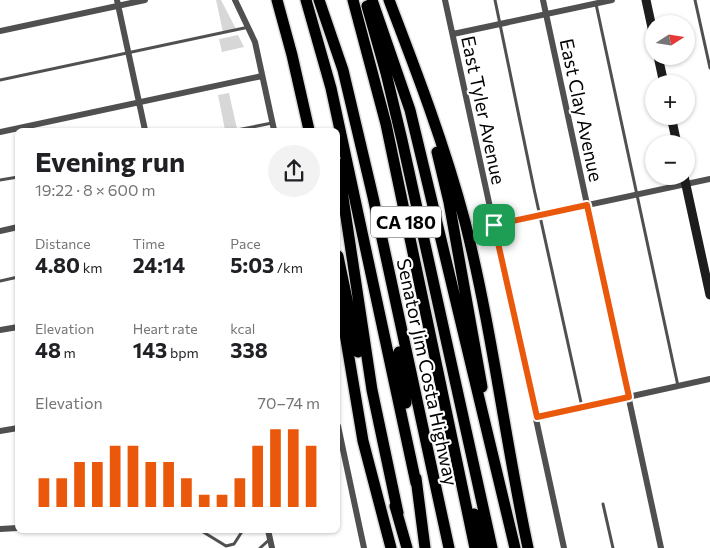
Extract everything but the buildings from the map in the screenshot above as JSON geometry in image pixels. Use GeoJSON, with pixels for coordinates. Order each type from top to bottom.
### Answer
{"type":"FeatureCollection","features":[{"type":"Feature","properties":{"kind":"highway"},"geometry":{"type":"LineString","coordinates":[[277,0],[309,128]]}},
{"type":"Feature","properties":{"kind":"highway"},"geometry":{"type":"LineString","coordinates":[[300,0],[322,74],[332,128]]}},
{"type":"Feature","properties":{"kind":"highway"},"geometry":{"type":"LineString","coordinates":[[306,0],[340,128]]}},
{"type":"Feature","properties":{"kind":"highway","name":"Senator Jim Costa Highway"},"geometry":{"type":"LineString","coordinates":[[319,0],[343,70],[373,197],[448,548]]}},
{"type":"Feature","properties":{"kind":"highway","name":"Senator Jim Costa Highway"},"geometry":{"type":"LineString","coordinates":[[353,0],[386,124],[475,548]]}},
{"type":"Feature","properties":{"kind":"highway"},"geometry":{"type":"LineString","coordinates":[[365,0],[386,73],[402,140],[492,548]]}},
{"type":"Feature","properties":{"kind":"highway"},"geometry":{"type":"LineString","coordinates":[[372,0],[400,76],[410,110],[515,548]]}},
{"type":"Feature","properties":{"kind":"highway"},"geometry":{"type":"LineString","coordinates":[[388,0],[434,142],[448,195],[493,455]]}},
{"type":"Feature","properties":{"kind":"highway"},"geometry":{"type":"LineString","coordinates":[[388,0],[438,134],[465,224],[480,290],[528,548]]}},
{"type":"Feature","properties":{"kind":"highway"},"geometry":{"type":"LineString","coordinates":[[340,130],[416,483]]}},
{"type":"Feature","properties":{"kind":"highway"},"geometry":{"type":"LineString","coordinates":[[340,177],[372,390],[398,513]]}},
{"type":"Feature","properties":{"kind":"highway"},"geometry":{"type":"LineString","coordinates":[[340,265],[382,460],[407,548]]}},
{"type":"Feature","properties":{"kind":"highway"},"geometry":{"type":"LineString","coordinates":[[388,266],[425,548]]}},
{"type":"Feature","properties":{"kind":"highway"},"geometry":{"type":"LineString","coordinates":[[340,304],[363,441],[391,548]]}},
{"type":"Feature","properties":{"kind":"highway"},"geometry":{"type":"LineString","coordinates":[[454,445],[484,548]]}},
{"type":"Feature","properties":{"kind":"main road"},"geometry":{"type":"LineString","coordinates":[[646,0],[649,15]]}},
{"type":"Feature","properties":{"kind":"main road"},"geometry":{"type":"LineString","coordinates":[[686,185],[710,295]]}},
{"type":"Feature","properties":{"kind":"street"},"geometry":{"type":"LineString","coordinates":[[0,31],[118,3],[145,0]]}},
{"type":"Feature","properties":{"kind":"street"},"geometry":{"type":"LineString","coordinates":[[236,0],[255,42],[274,128]]}},
{"type":"Feature","properties":{"kind":"street","name":"East Tyler Avenue"},"geometry":{"type":"LineString","coordinates":[[445,0],[564,548]]}},
{"type":"Feature","properties":{"kind":"street","name":"East Clay Avenue"},"geometry":{"type":"LineString","coordinates":[[544,0],[661,548]]}},
{"type":"Feature","properties":{"kind":"street"},"geometry":{"type":"LineString","coordinates":[[453,34],[595,2],[612,0]]}},
{"type":"Feature","properties":{"kind":"street"},"geometry":{"type":"LineString","coordinates":[[118,3],[145,128]]}},
{"type":"Feature","properties":{"kind":"street"},"geometry":{"type":"LineString","coordinates":[[19,128],[262,76]]}},
{"type":"Feature","properties":{"kind":"street"},"geometry":{"type":"LineString","coordinates":[[0,132],[15,129]]}},
{"type":"Feature","properties":{"kind":"street"},"geometry":{"type":"LineString","coordinates":[[695,180],[710,179]]}},
{"type":"Feature","properties":{"kind":"street"},"geometry":{"type":"LineString","coordinates":[[494,225],[636,194],[668,185]]}},
{"type":"Feature","properties":{"kind":"street"},"geometry":{"type":"LineString","coordinates":[[0,231],[15,228]]}},
{"type":"Feature","properties":{"kind":"street"},"geometry":{"type":"LineString","coordinates":[[0,330],[15,328]]}},
{"type":"Feature","properties":{"kind":"street"},"geometry":{"type":"LineString","coordinates":[[537,417],[710,380]]}},
{"type":"Feature","properties":{"kind":"street"},"geometry":{"type":"LineString","coordinates":[[0,431],[15,428]]}},
{"type":"Feature","properties":{"kind":"street"},"geometry":{"type":"LineString","coordinates":[[341,458],[364,548]]}},
{"type":"Feature","properties":{"kind":"street"},"geometry":{"type":"LineString","coordinates":[[0,529],[15,528]]}},
{"type":"Feature","properties":{"kind":"street"},"geometry":{"type":"LineString","coordinates":[[269,533],[272,548]]}},
{"type":"Feature","properties":{"kind":"lane"},"geometry":{"type":"LineString","coordinates":[[495,0],[582,407]]}},
{"type":"Feature","properties":{"kind":"lane"},"geometry":{"type":"LineString","coordinates":[[696,0],[710,68]]}},
{"type":"Feature","properties":{"kind":"lane"},"geometry":{"type":"LineString","coordinates":[[595,2],[678,386]]}},
{"type":"Feature","properties":{"kind":"lane"},"geometry":{"type":"LineString","coordinates":[[0,80],[249,27]]}},
{"type":"Feature","properties":{"kind":"lane"},"geometry":{"type":"LineString","coordinates":[[246,128],[272,122]]}},
{"type":"Feature","properties":{"kind":"lane"},"geometry":{"type":"LineString","coordinates":[[0,180],[15,177]]}},
{"type":"Feature","properties":{"kind":"lane"},"geometry":{"type":"LineString","coordinates":[[0,281],[15,278]]}},
{"type":"Feature","properties":{"kind":"lane"},"geometry":{"type":"LineString","coordinates":[[603,504],[613,548]]}},
{"type":"Feature","properties":{"kind":"lane"},"geometry":{"type":"LineString","coordinates":[[205,533],[226,546],[234,544],[241,533]]}},
{"type":"Feature","properties":{"kind":"lane"},"geometry":{"type":"LineString","coordinates":[[260,548],[270,539]]}},
{"type":"Feature","properties":{"kind":"shaded area"},"geometry":{"type":"Polygon","coordinates":[[[216,0],[221,0],[236,29],[223,32],[216,0]]]}},
{"type":"Feature","properties":{"kind":"shaded area"},"geometry":{"type":"Polygon","coordinates":[[[238,35],[244,47],[222,52],[219,39],[238,35]]]}},
{"type":"Feature","properties":{"kind":"shaded area"},"geometry":{"type":"Polygon","coordinates":[[[229,93],[237,128],[225,128],[218,95],[229,93]]]}},
{"type":"Feature","properties":{"kind":"route"},"geometry":{"type":"LineString","coordinates":[[587,205],[629,397],[537,417],[494,225],[587,205]]}}]}
